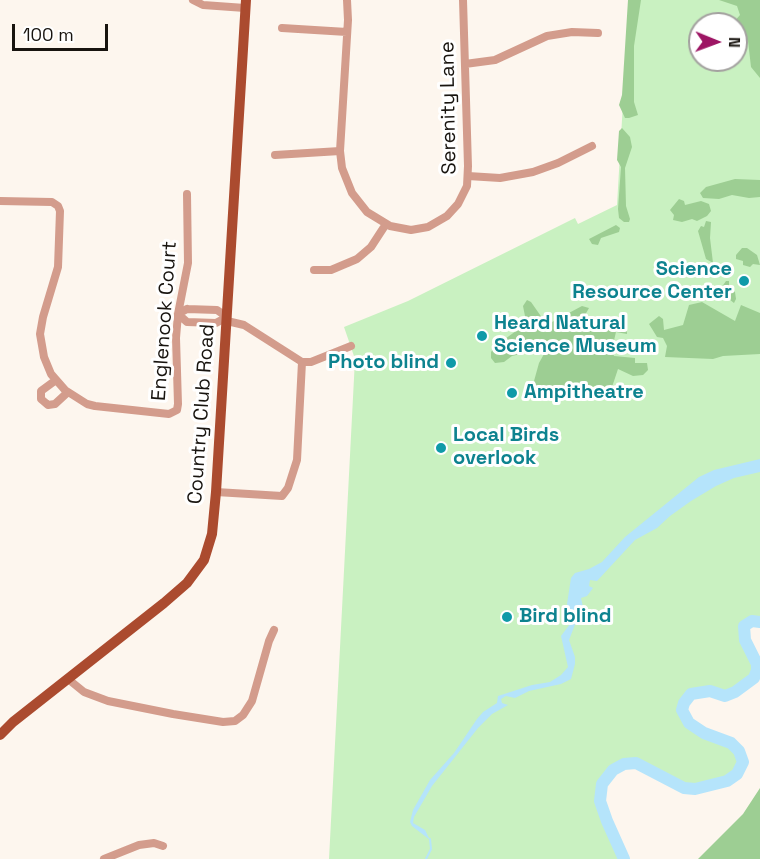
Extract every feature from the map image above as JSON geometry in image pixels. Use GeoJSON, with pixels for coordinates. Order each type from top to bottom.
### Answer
{"type":"FeatureCollection","features":[{"type":"Feature","properties":{"kind":"main road","name":"Country Club Road"},"geometry":{"type":"LineString","coordinates":[[0,735],[13,722],[164,603],[188,582],[204,560],[212,534],[216,492],[246,4]]}},
{"type":"Feature","properties":{"kind":"street"},"geometry":{"type":"LineString","coordinates":[[193,0],[203,5],[246,4]]}},
{"type":"Feature","properties":{"kind":"street"},"geometry":{"type":"LineString","coordinates":[[314,270],[331,270],[357,259],[371,247],[386,224],[367,212],[352,193],[344,174],[339,151],[347,0]]}},
{"type":"Feature","properties":{"kind":"street","name":"Serenity Lane"},"geometry":{"type":"LineString","coordinates":[[386,224],[400,229],[428,227],[442,220],[461,200],[468,176],[463,0]]}},
{"type":"Feature","properties":{"kind":"street"},"geometry":{"type":"LineString","coordinates":[[282,28],[347,32]]}},
{"type":"Feature","properties":{"kind":"street"},"geometry":{"type":"LineString","coordinates":[[465,64],[482,63],[501,58],[548,36],[572,32],[598,33]]}},
{"type":"Feature","properties":{"kind":"street"},"geometry":{"type":"LineString","coordinates":[[468,176],[507,177],[533,172],[558,163],[592,146]]}},
{"type":"Feature","properties":{"kind":"street"},"geometry":{"type":"LineString","coordinates":[[276,155],[339,151]]}},
{"type":"Feature","properties":{"kind":"street","name":"Englenook Court"},"geometry":{"type":"LineString","coordinates":[[68,392],[87,404],[95,406],[174,414],[177,410],[176,338],[178,314],[188,263],[187,194]]}},
{"type":"Feature","properties":{"kind":"street"},"geometry":{"type":"LineString","coordinates":[[0,201],[52,202],[58,206],[60,211],[58,267],[40,334],[44,357],[56,380],[68,392],[55,404],[48,405],[41,399],[41,391],[56,380]]}},
{"type":"Feature","properties":{"kind":"street"},"geometry":{"type":"LineString","coordinates":[[227,319],[216,323],[187,322],[178,314],[187,309],[217,310],[227,319],[244,325],[302,362],[310,362],[351,346]]}},
{"type":"Feature","properties":{"kind":"street"},"geometry":{"type":"LineString","coordinates":[[216,492],[282,496],[291,483],[297,460],[302,362]]}},
{"type":"Feature","properties":{"kind":"street"},"geometry":{"type":"LineString","coordinates":[[68,679],[84,692],[108,701],[224,722],[234,721],[250,706],[274,630]]}},
{"type":"Feature","properties":{"kind":"street"},"geometry":{"type":"LineString","coordinates":[[104,859],[139,845],[153,843],[163,846]]}},
{"type":"Feature","properties":{"kind":"green space"},"geometry":{"type":"Polygon","coordinates":[[[628,0],[641,0],[634,46],[634,102],[638,115],[625,118],[619,105],[622,95],[628,0]]]}},
{"type":"Feature","properties":{"kind":"green space"},"geometry":{"type":"Polygon","coordinates":[[[629,0],[760,0],[760,621],[752,621],[744,626],[745,640],[757,670],[754,677],[734,692],[726,695],[710,690],[690,694],[683,703],[682,710],[688,723],[704,734],[730,744],[739,752],[742,762],[736,774],[727,780],[695,788],[684,787],[636,763],[624,763],[612,769],[602,783],[600,801],[606,821],[624,859],[329,859],[355,359],[344,327],[408,301],[575,218],[578,224],[617,205],[629,0]]]}},
{"type":"Feature","properties":{"kind":"green space"},"geometry":{"type":"Polygon","coordinates":[[[719,0],[760,0],[760,78],[751,67],[748,12],[739,12],[737,6],[719,0]]]}},
{"type":"Feature","properties":{"kind":"green space"},"geometry":{"type":"Polygon","coordinates":[[[622,128],[630,137],[632,147],[625,168],[626,206],[629,222],[624,222],[619,218],[618,209],[621,167],[617,160],[619,131],[622,128]]]}},
{"type":"Feature","properties":{"kind":"green space"},"geometry":{"type":"Polygon","coordinates":[[[735,179],[760,180],[760,197],[732,195],[719,199],[703,198],[700,193],[706,187],[735,179]]]}},
{"type":"Feature","properties":{"kind":"green space"},"geometry":{"type":"Polygon","coordinates":[[[679,199],[684,201],[685,205],[701,201],[709,204],[711,211],[697,221],[673,220],[674,215],[670,210],[679,199]]]}},
{"type":"Feature","properties":{"kind":"green space"},"geometry":{"type":"Polygon","coordinates":[[[706,221],[711,222],[713,263],[706,259],[698,231],[701,226],[704,227],[706,221]]]}},
{"type":"Feature","properties":{"kind":"green space"},"geometry":{"type":"Polygon","coordinates":[[[616,225],[620,228],[619,232],[601,238],[598,245],[592,244],[589,239],[616,225]]]}},
{"type":"Feature","properties":{"kind":"green space"},"geometry":{"type":"Polygon","coordinates":[[[742,248],[747,248],[757,255],[760,265],[753,264],[750,267],[736,259],[736,255],[742,248]]]}},
{"type":"Feature","properties":{"kind":"green space"},"geometry":{"type":"Polygon","coordinates":[[[726,281],[729,281],[729,287],[735,292],[734,303],[719,291],[726,281]]]}},
{"type":"Feature","properties":{"kind":"green space"},"geometry":{"type":"Polygon","coordinates":[[[527,300],[531,302],[545,322],[552,322],[582,306],[589,308],[585,315],[587,321],[615,318],[624,321],[627,324],[627,334],[616,332],[612,349],[614,356],[635,358],[635,363],[647,363],[648,370],[643,375],[633,376],[618,369],[612,387],[605,389],[599,385],[586,389],[579,395],[570,394],[550,401],[535,396],[534,381],[544,354],[537,350],[495,363],[491,358],[491,352],[498,344],[516,331],[517,321],[525,316],[523,306],[527,300]]]}},
{"type":"Feature","properties":{"kind":"green space"},"geometry":{"type":"Polygon","coordinates":[[[702,302],[735,321],[741,305],[760,313],[760,354],[723,356],[713,359],[665,357],[667,346],[663,338],[657,337],[649,324],[659,316],[663,319],[664,330],[683,325],[689,305],[702,302]]]}},
{"type":"Feature","properties":{"kind":"green space"},"geometry":{"type":"Polygon","coordinates":[[[760,788],[760,859],[698,859],[743,814],[760,788]]]}},
{"type":"Feature","properties":{"kind":"water"},"geometry":{"type":"Polygon","coordinates":[[[760,459],[760,472],[734,478],[691,501],[657,528],[635,540],[597,581],[590,580],[589,586],[593,588],[587,596],[581,598],[583,607],[581,617],[576,622],[569,640],[575,657],[571,679],[561,684],[529,691],[515,698],[506,696],[501,699],[502,703],[508,705],[492,714],[478,728],[432,786],[414,817],[413,823],[425,830],[430,840],[412,826],[410,822],[413,810],[430,780],[454,753],[483,712],[497,703],[498,696],[550,682],[568,667],[561,636],[576,616],[567,604],[571,578],[575,573],[602,562],[625,537],[699,477],[714,470],[760,459]]]}},
{"type":"Feature","properties":{"kind":"waterway"},"geometry":{"type":"LineString","coordinates":[[624,859],[600,801],[602,784],[613,770],[624,764],[636,763],[684,788],[695,789],[727,781],[737,774],[743,762],[739,751],[731,743],[704,733],[689,723],[682,710],[691,694],[710,691],[725,696],[735,692],[754,678],[757,664],[745,640],[744,626],[752,621],[760,622]]}},
{"type":"Feature","properties":{"kind":"waterway"},"geometry":{"type":"LineString","coordinates":[[426,859],[431,849],[430,839]]}},
{"type":"Feature","properties":{"kind":"place","name":"Science Resource Center"},"geometry":{"type":"Point","coordinates":[744,281]}},
{"type":"Feature","properties":{"kind":"place","name":"Heard Natural Science Museum"},"geometry":{"type":"Point","coordinates":[482,336]}},
{"type":"Feature","properties":{"kind":"place","name":"Photo blind"},"geometry":{"type":"Point","coordinates":[451,363]}},
{"type":"Feature","properties":{"kind":"place","name":"Ampitheatre"},"geometry":{"type":"Point","coordinates":[512,393]}},
{"type":"Feature","properties":{"kind":"place","name":"Local Birds overlook"},"geometry":{"type":"Point","coordinates":[441,448]}},
{"type":"Feature","properties":{"kind":"place","name":"Bird blind"},"geometry":{"type":"Point","coordinates":[507,617]}}]}
